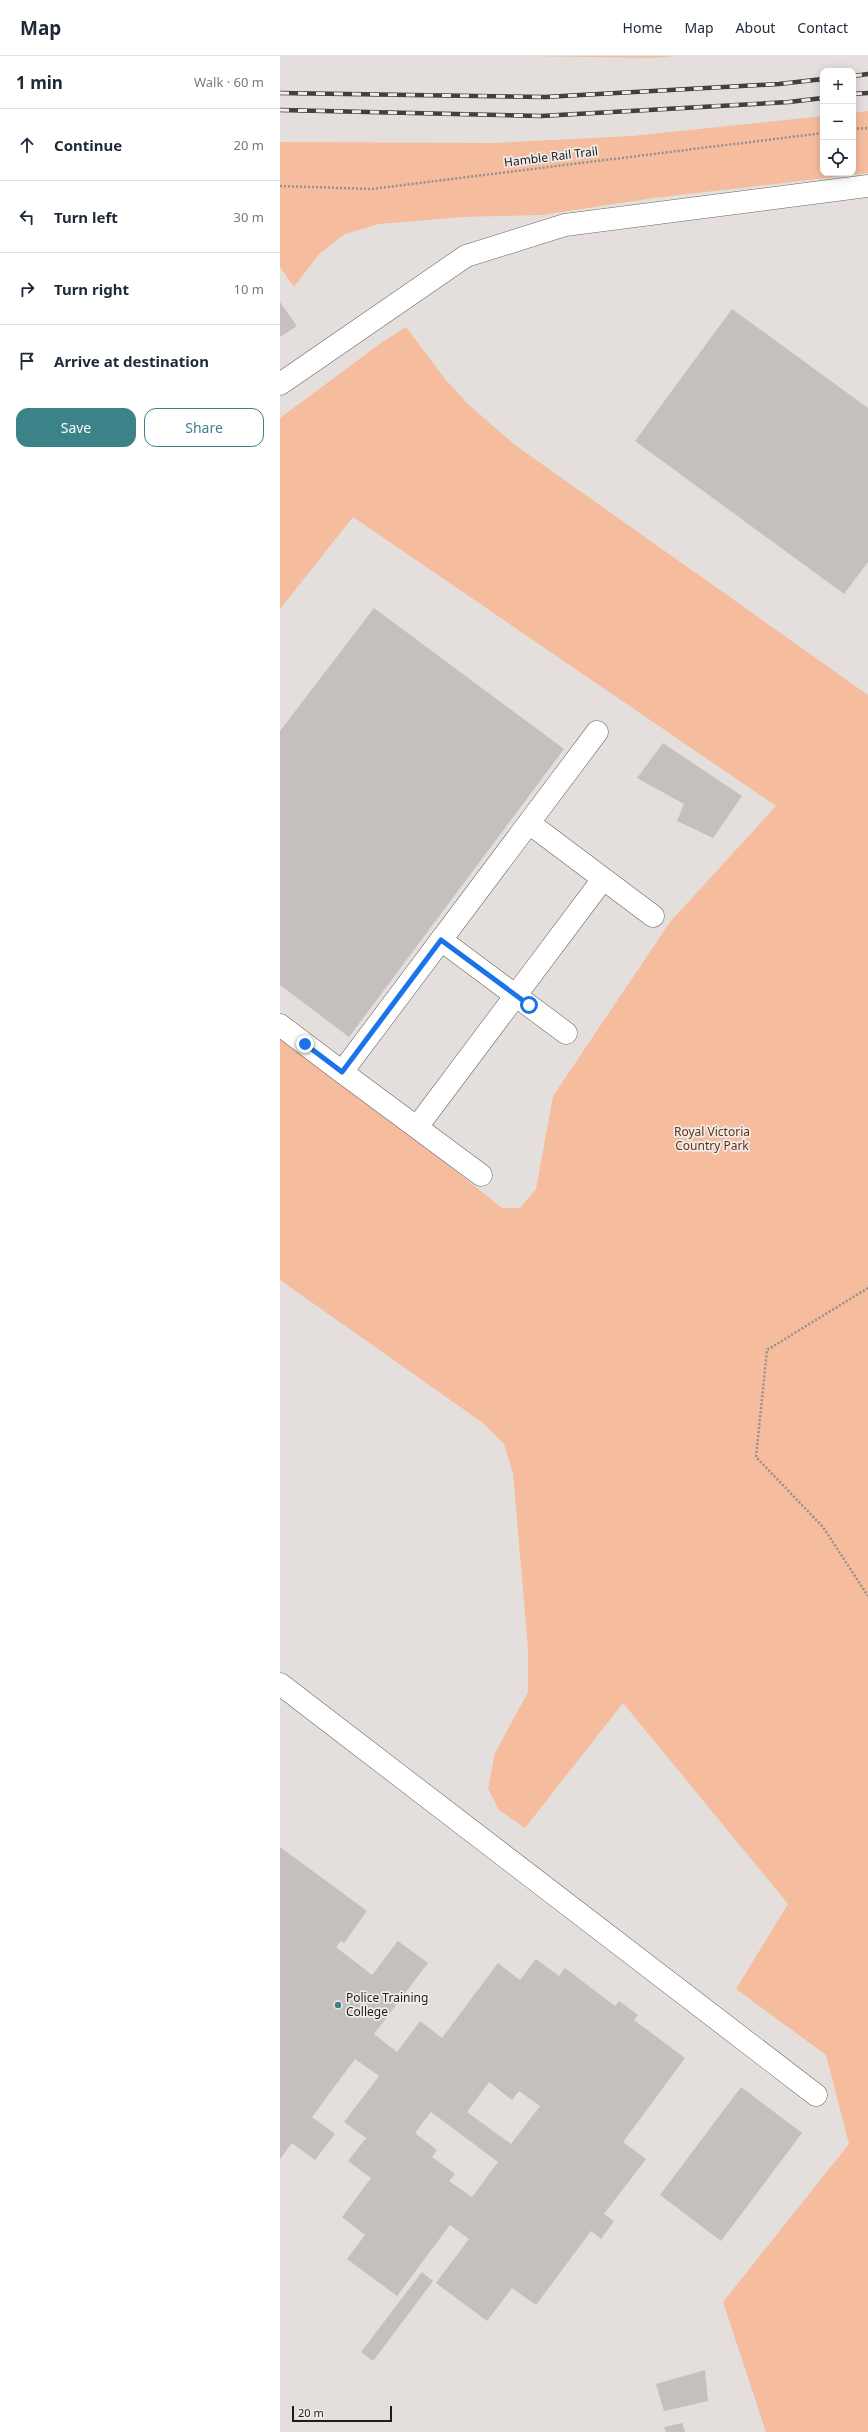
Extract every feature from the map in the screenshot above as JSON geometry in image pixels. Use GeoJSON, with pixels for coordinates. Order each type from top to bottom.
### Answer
{"type":"FeatureCollection","features":[{"type":"Feature","properties":{"kind":"lane"},"geometry":{"type":"LineString","coordinates":[[280,384],[466,256],[565,226],[868,186]]}},
{"type":"Feature","properties":{"kind":"lane"},"geometry":{"type":"LineString","coordinates":[[342,1072],[597,732]]}},
{"type":"Feature","properties":{"kind":"lane"},"geometry":{"type":"LineString","coordinates":[[529,823],[653,916]]}},
{"type":"Feature","properties":{"kind":"lane"},"geometry":{"type":"LineString","coordinates":[[416,1127],[603,879]]}},
{"type":"Feature","properties":{"kind":"lane"},"geometry":{"type":"LineString","coordinates":[[441,940],[566,1033]]}},
{"type":"Feature","properties":{"kind":"lane"},"geometry":{"type":"LineString","coordinates":[[280,1025],[481,1175]]}},
{"type":"Feature","properties":{"kind":"lane"},"geometry":{"type":"LineString","coordinates":[[280,1684],[816,2095]]}},
{"type":"Feature","properties":{"kind":"path"},"geometry":{"type":"LineString","coordinates":[[856,129],[868,128]]}},
{"type":"Feature","properties":{"kind":"path","name":"Hamble Rail Trail"},"geometry":{"type":"LineString","coordinates":[[280,186],[371,189],[820,133]]}},
{"type":"Feature","properties":{"kind":"path"},"geometry":{"type":"LineString","coordinates":[[868,1288],[767,1350],[756,1457],[823,1527],[868,1596]]}},
{"type":"Feature","properties":{"kind":"green space"},"geometry":{"type":"Polygon","coordinates":[[[528,56],[675,56],[654,58],[528,56]]]}},
{"type":"Feature","properties":{"kind":"green space"},"geometry":{"type":"Polygon","coordinates":[[[868,111],[868,173],[856,174],[856,140],[856,113],[868,111]]]}},
{"type":"Feature","properties":{"kind":"green space"},"geometry":{"type":"Polygon","coordinates":[[[820,116],[820,176],[842,176],[654,198],[542,215],[462,217],[379,224],[345,234],[319,254],[294,287],[280,267],[280,142],[495,143],[632,136],[820,116]]]}},
{"type":"Feature","properties":{"kind":"green space","name":"Royal Victoria Country Park"},"geometry":{"type":"Polygon","coordinates":[[[406,327],[445,379],[468,404],[515,445],[868,695],[868,2432],[766,2432],[723,2302],[849,2144],[826,2055],[736,1989],[788,1904],[623,1703],[525,1828],[499,1810],[488,1789],[495,1753],[528,1692],[528,1648],[513,1473],[504,1444],[483,1423],[280,1280],[280,1031],[502,1208],[520,1208],[536,1189],[553,1096],[670,922],[776,806],[353,517],[280,609],[280,418],[381,343],[406,327]]]}},
{"type":"Feature","properties":{"kind":"building"},"geometry":{"type":"Polygon","coordinates":[[[280,302],[297,326],[280,337],[280,302]]]}},
{"type":"Feature","properties":{"kind":"building"},"geometry":{"type":"Polygon","coordinates":[[[732,309],[868,408],[868,562],[844,594],[635,441],[732,309]]]}},
{"type":"Feature","properties":{"kind":"building"},"geometry":{"type":"Polygon","coordinates":[[[374,608],[564,749],[349,1037],[280,985],[280,731],[374,608]]]}},
{"type":"Feature","properties":{"kind":"building"},"geometry":{"type":"Polygon","coordinates":[[[663,743],[742,796],[713,838],[677,821],[684,804],[637,778],[663,743]]]}},
{"type":"Feature","properties":{"kind":"building"},"geometry":{"type":"Polygon","coordinates":[[[280,1847],[367,1911],[344,1943],[341,1941],[336,1947],[372,1975],[398,1941],[428,1963],[374,2034],[397,2052],[420,2021],[442,2038],[498,1963],[520,1980],[536,1959],[559,1976],[565,1968],[615,2006],[619,2001],[638,2015],[634,2020],[685,2058],[623,2142],[646,2159],[604,2214],[614,2221],[601,2239],[591,2231],[536,2305],[512,2288],[487,2321],[436,2283],[469,2239],[450,2225],[397,2296],[347,2259],[365,2235],[342,2217],[371,2178],[348,2161],[366,2138],[344,2122],[379,2076],[355,2059],[312,2117],[335,2134],[315,2160],[292,2143],[280,2159],[280,1847]],[[489,2082],[467,2112],[511,2144],[540,2106],[519,2091],[512,2100],[489,2082]],[[431,2112],[415,2133],[437,2150],[432,2157],[455,2174],[449,2181],[472,2197],[498,2162],[431,2112]]]}},
{"type":"Feature","properties":{"kind":"building"},"geometry":{"type":"Polygon","coordinates":[[[741,2087],[802,2133],[721,2241],[660,2195],[741,2087]]]}},
{"type":"Feature","properties":{"kind":"building"},"geometry":{"type":"Polygon","coordinates":[[[422,2272],[433,2281],[373,2361],[361,2352],[422,2272]]]}},
{"type":"Feature","properties":{"kind":"building"},"geometry":{"type":"Polygon","coordinates":[[[705,2370],[708,2401],[664,2411],[656,2384],[705,2370]]]}},
{"type":"Feature","properties":{"kind":"building"},"geometry":{"type":"Polygon","coordinates":[[[682,2423],[685,2432],[666,2432],[664,2427],[682,2423]]]}},
{"type":"Feature","properties":{"kind":"railway"},"geometry":{"type":"LineString","coordinates":[[856,76],[868,74]]}},
{"type":"Feature","properties":{"kind":"railway"},"geometry":{"type":"LineString","coordinates":[[280,93],[545,97],[779,84],[820,79]]}},
{"type":"Feature","properties":{"kind":"railway"},"geometry":{"type":"LineString","coordinates":[[856,94],[868,93]]}},
{"type":"Feature","properties":{"kind":"railway"},"geometry":{"type":"LineString","coordinates":[[280,110],[541,116],[789,102],[820,98]]}},
{"type":"Feature","properties":{"kind":"place","name":"Police Training College"},"geometry":{"type":"Point","coordinates":[338,2005]}},
{"type":"Feature","properties":{"kind":"route"},"geometry":{"type":"LineString","coordinates":[[305,1044],[342,1072],[441,940],[529,1005]]}}]}
